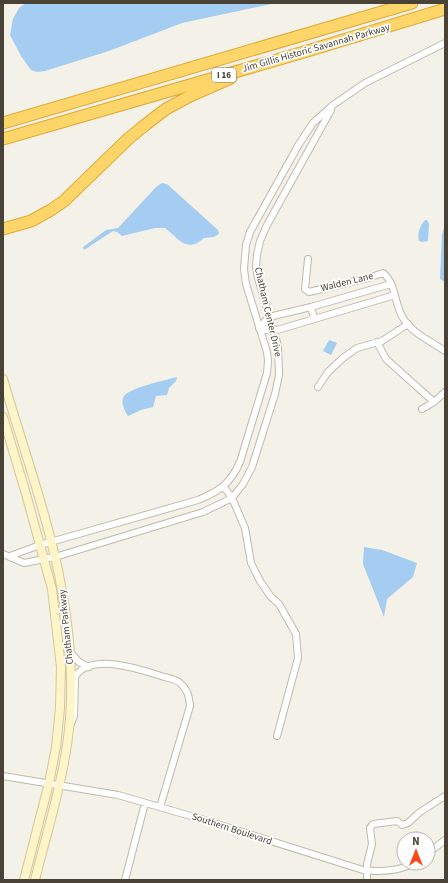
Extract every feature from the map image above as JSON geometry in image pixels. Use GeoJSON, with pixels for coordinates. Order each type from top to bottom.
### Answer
{"type":"FeatureCollection","features":[{"type":"Feature","properties":{"kind":"highway","name":"Jim Gillis Historic Savannah Parkway"},"geometry":{"type":"LineString","coordinates":[[3,123],[412,3]]}},
{"type":"Feature","properties":{"kind":"highway","name":"Jim Gillis Historic Savannah Parkway"},"geometry":{"type":"LineString","coordinates":[[3,139],[278,60],[445,9]]}},
{"type":"Feature","properties":{"kind":"highway"},"geometry":{"type":"LineString","coordinates":[[3,229],[31,221],[64,201],[128,139],[145,124],[166,109],[190,96],[233,77],[278,60]]}},
{"type":"Feature","properties":{"kind":"main road","name":"Chatham Parkway"},"geometry":{"type":"LineString","coordinates":[[3,380],[52,542],[67,614],[71,653],[69,727],[60,785],[34,880]]}},
{"type":"Feature","properties":{"kind":"main road","name":"Chatham Parkway"},"geometry":{"type":"LineString","coordinates":[[3,417],[52,589],[61,667],[59,726],[56,747],[49,783],[24,880]]}},
{"type":"Feature","properties":{"kind":"street","name":"Chatham Center Drive"},"geometry":{"type":"LineString","coordinates":[[10,556],[40,545],[198,500],[224,487],[235,473],[240,462],[267,374],[268,361],[266,352],[245,277],[244,256],[250,232],[299,144],[313,123],[333,105],[365,83],[445,43]]}},
{"type":"Feature","properties":{"kind":"street","name":"Chatham Center Drive"},"geometry":{"type":"LineString","coordinates":[[3,554],[24,563],[55,557],[203,512],[232,498],[243,484],[252,467],[280,375],[280,360],[274,331],[258,278],[256,266],[260,241],[267,225],[333,105]]}},
{"type":"Feature","properties":{"kind":"street","name":"Walden Lane"},"geometry":{"type":"LineString","coordinates":[[269,317],[391,284],[389,277],[383,273],[309,292],[304,289],[308,259]]}},
{"type":"Feature","properties":{"kind":"street"},"geometry":{"type":"LineString","coordinates":[[391,284],[400,312],[408,324],[414,330],[445,351]]}},
{"type":"Feature","properties":{"kind":"street"},"geometry":{"type":"LineString","coordinates":[[259,328],[274,331],[395,295]]}},
{"type":"Feature","properties":{"kind":"street"},"geometry":{"type":"LineString","coordinates":[[311,306],[314,318]]}},
{"type":"Feature","properties":{"kind":"street"},"geometry":{"type":"LineString","coordinates":[[259,328],[269,317]]}},
{"type":"Feature","properties":{"kind":"street"},"geometry":{"type":"LineString","coordinates":[[318,387],[328,372],[343,358],[357,348],[382,341],[408,324]]}},
{"type":"Feature","properties":{"kind":"street"},"geometry":{"type":"LineString","coordinates":[[377,342],[386,359],[434,402]]}},
{"type":"Feature","properties":{"kind":"street"},"geometry":{"type":"LineString","coordinates":[[422,409],[434,402],[445,392]]}},
{"type":"Feature","properties":{"kind":"street"},"geometry":{"type":"LineString","coordinates":[[224,487],[232,498],[245,528],[251,563],[254,570],[271,597],[280,604],[296,634],[298,658],[277,736]]}},
{"type":"Feature","properties":{"kind":"street"},"geometry":{"type":"LineString","coordinates":[[71,653],[79,662],[89,667]]}},
{"type":"Feature","properties":{"kind":"street"},"geometry":{"type":"LineString","coordinates":[[69,727],[74,716],[75,677],[82,670],[89,667],[96,665],[121,664],[180,682],[189,694],[190,706],[160,807]]}},
{"type":"Feature","properties":{"kind":"street","name":"Southern Boulevard"},"geometry":{"type":"LineString","coordinates":[[3,776],[118,795],[367,871],[383,872],[396,870]]}},
{"type":"Feature","properties":{"kind":"street"},"geometry":{"type":"LineString","coordinates":[[367,880],[367,864],[372,844],[370,828],[373,824],[397,821],[402,825],[408,823],[420,812],[445,796]]}},
{"type":"Feature","properties":{"kind":"street"},"geometry":{"type":"LineString","coordinates":[[125,880],[145,803]]}},
{"type":"Feature","properties":{"kind":"street"},"geometry":{"type":"LineString","coordinates":[[436,846],[445,840]]}},
{"type":"Feature","properties":{"kind":"water"},"geometry":{"type":"Polygon","coordinates":[[[26,3],[276,3],[182,23],[109,51],[45,71],[37,72],[31,70],[21,56],[10,35],[13,19],[19,8],[26,3]]]}},
{"type":"Feature","properties":{"kind":"water"},"geometry":{"type":"Polygon","coordinates":[[[162,183],[167,184],[218,230],[219,234],[214,237],[204,238],[193,245],[188,245],[183,243],[165,228],[155,228],[122,236],[113,231],[84,250],[83,247],[106,230],[118,228],[157,186],[162,183]]]}},
{"type":"Feature","properties":{"kind":"water"},"geometry":{"type":"Polygon","coordinates":[[[425,220],[427,220],[429,224],[428,241],[422,242],[419,241],[418,238],[420,227],[425,220]]]}},
{"type":"Feature","properties":{"kind":"water"},"geometry":{"type":"Polygon","coordinates":[[[445,225],[445,282],[440,279],[442,234],[445,225]]]}},
{"type":"Feature","properties":{"kind":"water"},"geometry":{"type":"Polygon","coordinates":[[[329,340],[337,343],[331,355],[323,351],[329,340]]]}},
{"type":"Feature","properties":{"kind":"water"},"geometry":{"type":"Polygon","coordinates":[[[177,377],[176,381],[169,388],[167,395],[156,396],[153,407],[141,410],[128,416],[123,403],[123,398],[126,394],[156,382],[177,377]]]}},
{"type":"Feature","properties":{"kind":"water"},"geometry":{"type":"Polygon","coordinates":[[[364,547],[382,550],[417,563],[413,577],[387,599],[384,617],[363,564],[364,547]]]}}]}
